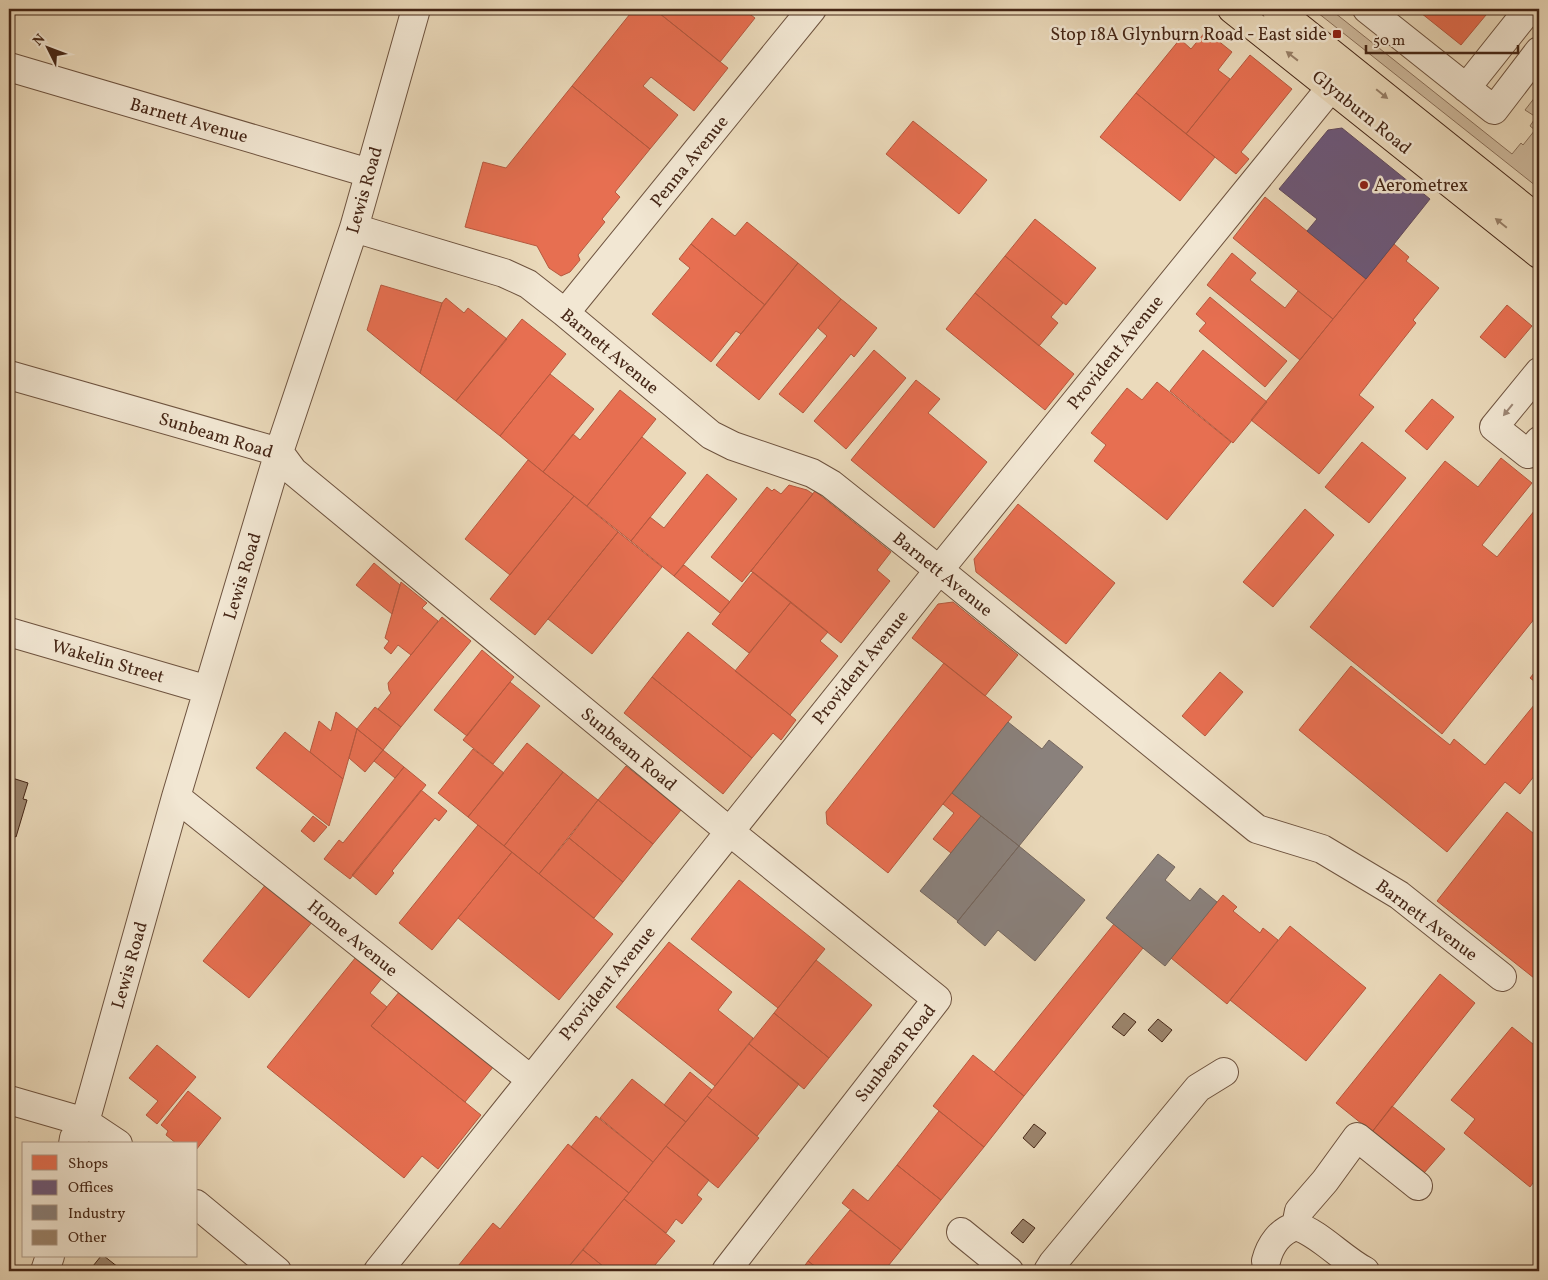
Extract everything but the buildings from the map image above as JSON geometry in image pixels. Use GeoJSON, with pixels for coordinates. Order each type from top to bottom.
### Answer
{"type":"FeatureCollection","features":[{"type":"Feature","properties":{"kind":"main road","name":"Glynburn Road"},"geometry":{"type":"LineString","coordinates":[[1232,9],[1539,254]]}},
{"type":"Feature","properties":{"kind":"main road","name":"Glynburn Road"},"geometry":{"type":"LineString","coordinates":[[1276,9],[1539,220]]}},
{"type":"Feature","properties":{"kind":"street","name":"Lewis Road"},"geometry":{"type":"LineString","coordinates":[[79,1133],[208,690],[280,452],[354,228],[416,9]]}},
{"type":"Feature","properties":{"kind":"street","name":"Penna Avenue"},"geometry":{"type":"LineString","coordinates":[[565,313],[812,9]]}},
{"type":"Feature","properties":{"kind":"street"},"geometry":{"type":"LineString","coordinates":[[1367,9],[1494,110],[1534,36]]}},
{"type":"Feature","properties":{"kind":"street"},"geometry":{"type":"LineString","coordinates":[[1466,88],[1534,36]]}},
{"type":"Feature","properties":{"kind":"street","name":"Provident Avenue"},"geometry":{"type":"LineString","coordinates":[[378,1271],[939,570],[1348,66]]}},
{"type":"Feature","properties":{"kind":"street","name":"Barnett Avenue"},"geometry":{"type":"LineString","coordinates":[[9,67],[369,173]]}},
{"type":"Feature","properties":{"kind":"street","name":"Barnett Avenue"},"geometry":{"type":"LineString","coordinates":[[354,228],[504,273],[528,284],[711,435],[733,446],[812,473],[831,484],[1256,829],[1322,849],[1390,890],[1502,977]]}},
{"type":"Feature","properties":{"kind":"street"},"geometry":{"type":"LineString","coordinates":[[1539,372],[1494,427],[1528,454],[1539,441]]}},
{"type":"Feature","properties":{"kind":"street","name":"Sunbeam Road"},"geometry":{"type":"LineString","coordinates":[[9,375],[280,452],[293,471],[729,831],[937,999],[726,1271]]}},
{"type":"Feature","properties":{"kind":"street","name":"Wakelin Street"},"geometry":{"type":"LineString","coordinates":[[9,632],[208,690]]}},
{"type":"Feature","properties":{"kind":"street","name":"Home Avenue"},"geometry":{"type":"LineString","coordinates":[[176,797],[530,1079]]}},
{"type":"Feature","properties":{"kind":"street"},"geometry":{"type":"LineString","coordinates":[[1048,1271],[1198,1088],[1224,1072]]}},
{"type":"Feature","properties":{"kind":"street"},"geometry":{"type":"LineString","coordinates":[[9,1100],[79,1133],[111,1142]]}},
{"type":"Feature","properties":{"kind":"street"},"geometry":{"type":"LineString","coordinates":[[1296,1226],[1299,1211],[1325,1181],[1357,1137],[1418,1186]]}},
{"type":"Feature","properties":{"kind":"street"},"geometry":{"type":"LineString","coordinates":[[198,1206],[277,1271]]}},
{"type":"Feature","properties":{"kind":"street"},"geometry":{"type":"LineString","coordinates":[[1262,1268],[1269,1250],[1286,1229],[1296,1226],[1306,1229],[1350,1264],[1365,1271]]}},
{"type":"Feature","properties":{"kind":"street"},"geometry":{"type":"LineString","coordinates":[[961,1232],[1009,1271]]}},
{"type":"Feature","properties":{"kind":"street"},"geometry":{"type":"LineString","coordinates":[[45,1271],[49,1258]]}},
{"type":"Feature","properties":{"kind":"shaded area"},"geometry":{"type":"Polygon","coordinates":[[[1313,9],[1330,9],[1512,154],[1521,143],[1523,145],[1535,130],[1530,126],[1536,117],[1525,110],[1539,92],[1539,186],[1536,186],[1313,9]]]}},
{"type":"Feature","properties":{"kind":"place","name":"Stop 18A Glynburn Road - East side"},"geometry":{"type":"Point","coordinates":[1337,34]}},
{"type":"Feature","properties":{"kind":"place","name":"Aerometrex"},"geometry":{"type":"Point","coordinates":[1364,185]}}]}
